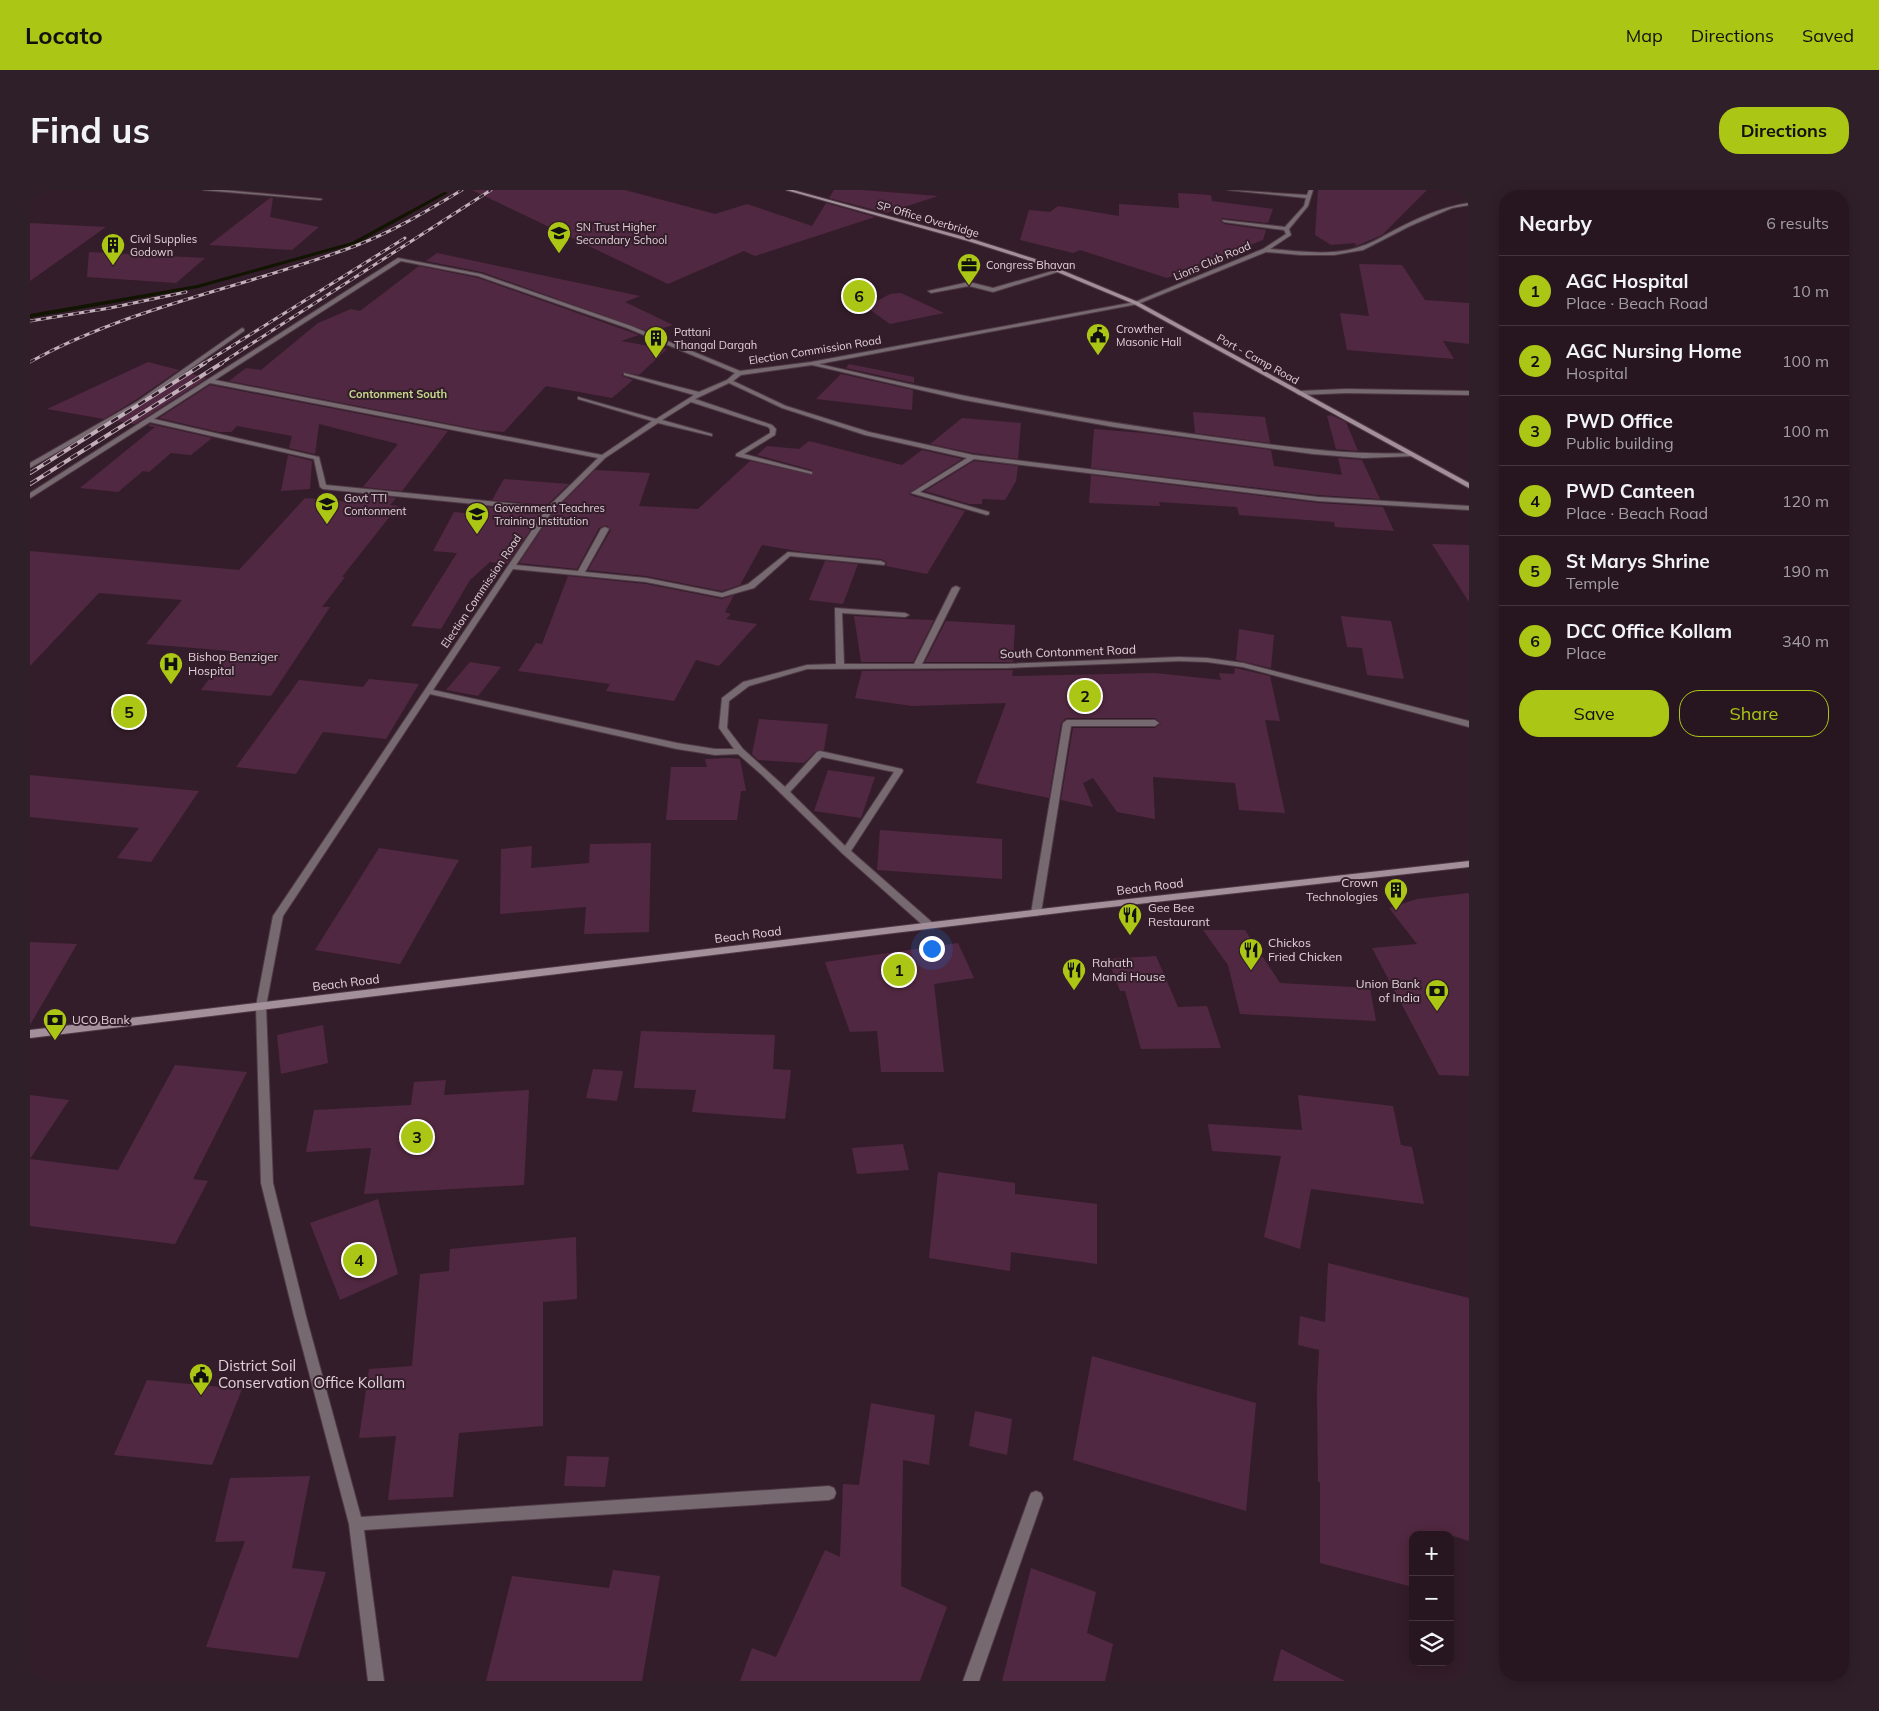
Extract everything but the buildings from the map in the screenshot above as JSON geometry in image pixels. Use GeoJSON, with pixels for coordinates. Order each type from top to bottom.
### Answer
{"type":"FeatureCollection","features":[{"type":"Feature","properties":{"kind":"main road","name":"SP Office Overbridge"},"geometry":{"type":"LineString","coordinates":[[788,190],[970,240],[1033,260]]}},
{"type":"Feature","properties":{"kind":"main road","name":"Port - Camp Road"},"geometry":{"type":"LineString","coordinates":[[1033,260],[1136,303],[1469,486]]}},
{"type":"Feature","properties":{"kind":"main road","name":"Beach Road"},"geometry":{"type":"LineString","coordinates":[[30,1034],[1036,913],[1469,864]]}},
{"type":"Feature","properties":{"kind":"street"},"geometry":{"type":"LineString","coordinates":[[205,190],[320,199]]}},
{"type":"Feature","properties":{"kind":"street"},"geometry":{"type":"LineString","coordinates":[[1230,190],[1310,197]]}},
{"type":"Feature","properties":{"kind":"street"},"geometry":{"type":"LineString","coordinates":[[1286,229],[1310,197],[1312,190]]}},
{"type":"Feature","properties":{"kind":"street","name":"Lions Club Road"},"geometry":{"type":"LineString","coordinates":[[1136,303],[1265,250],[1334,253],[1363,248],[1375,240],[1451,207],[1469,204]]}},
{"type":"Feature","properties":{"kind":"street"},"geometry":{"type":"LineString","coordinates":[[1224,221],[1286,229]]}},
{"type":"Feature","properties":{"kind":"street"},"geometry":{"type":"LineString","coordinates":[[1265,250],[1289,234],[1286,229]]}},
{"type":"Feature","properties":{"kind":"street"},"geometry":{"type":"LineString","coordinates":[[30,496],[400,259],[479,275],[629,327],[739,372]]}},
{"type":"Feature","properties":{"kind":"street"},"geometry":{"type":"LineString","coordinates":[[931,292],[969,284],[993,290],[1058,271]]}},
{"type":"Feature","properties":{"kind":"street","name":"Election Commission Road"},"geometry":{"type":"LineString","coordinates":[[376,1681],[356,1524],[300,1316],[267,1183],[260,1006],[278,916],[550,509],[603,457],[699,394],[729,381],[739,372],[811,364],[1136,303]]}},
{"type":"Feature","properties":{"kind":"street"},"geometry":{"type":"LineString","coordinates":[[30,466],[140,402],[242,330]]}},
{"type":"Feature","properties":{"kind":"street"},"geometry":{"type":"LineString","coordinates":[[811,364],[898,385],[1122,427],[1334,455],[1379,458],[1413,455]]}},
{"type":"Feature","properties":{"kind":"street"},"geometry":{"type":"LineString","coordinates":[[626,374],[699,394]]}},
{"type":"Feature","properties":{"kind":"street"},"geometry":{"type":"LineString","coordinates":[[729,381],[784,407],[867,434],[973,457],[1318,498],[1469,508]]}},
{"type":"Feature","properties":{"kind":"street"},"geometry":{"type":"LineString","coordinates":[[210,382],[603,457]]}},
{"type":"Feature","properties":{"kind":"street"},"geometry":{"type":"LineString","coordinates":[[1300,394],[1346,391],[1469,393]]}},
{"type":"Feature","properties":{"kind":"street"},"geometry":{"type":"LineString","coordinates":[[580,398],[710,435]]}},
{"type":"Feature","properties":{"kind":"street"},"geometry":{"type":"LineString","coordinates":[[691,400],[770,426],[773,434],[738,455],[810,473]]}},
{"type":"Feature","properties":{"kind":"street"},"geometry":{"type":"LineString","coordinates":[[148,420],[316,458],[323,487],[550,509]]}},
{"type":"Feature","properties":{"kind":"street"},"geometry":{"type":"LineString","coordinates":[[973,457],[914,493],[986,513]]}},
{"type":"Feature","properties":{"kind":"street"},"geometry":{"type":"LineString","coordinates":[[580,574],[605,529]]}},
{"type":"Feature","properties":{"kind":"street"},"geometry":{"type":"LineString","coordinates":[[512,567],[646,580],[722,595],[751,586],[788,554],[881,563]]}},
{"type":"Feature","properties":{"kind":"street"},"geometry":{"type":"LineString","coordinates":[[917,667],[956,588]]}},
{"type":"Feature","properties":{"kind":"street"},"geometry":{"type":"LineString","coordinates":[[840,667],[838,610],[905,615]]}},
{"type":"Feature","properties":{"kind":"street","name":"South Contonment Road"},"geometry":{"type":"LineString","coordinates":[[930,926],[846,852],[740,751],[723,728],[725,700],[746,684],[807,667],[1006,666],[1179,659],[1207,660],[1243,665],[1469,724]]}},
{"type":"Feature","properties":{"kind":"street"},"geometry":{"type":"LineString","coordinates":[[427,691],[677,746],[715,752],[740,751]]}},
{"type":"Feature","properties":{"kind":"street"},"geometry":{"type":"LineString","coordinates":[[1036,913],[1067,723],[1155,723]]}},
{"type":"Feature","properties":{"kind":"street"},"geometry":{"type":"LineString","coordinates":[[785,792],[820,754],[899,771],[846,852]]}},
{"type":"Feature","properties":{"kind":"street"},"geometry":{"type":"LineString","coordinates":[[356,1524],[829,1493]]}},
{"type":"Feature","properties":{"kind":"street"},"geometry":{"type":"LineString","coordinates":[[971,1681],[1036,1498]]}},
{"type":"Feature","properties":{"kind":"waterway"},"geometry":{"type":"LineString","coordinates":[[30,316],[198,286],[354,243],[446,193]]}},
{"type":"Feature","properties":{"kind":"railway"},"geometry":{"type":"LineString","coordinates":[[30,362],[108,326],[149,311],[273,274],[355,246],[396,228],[462,190]]}},
{"type":"Feature","properties":{"kind":"railway"},"geometry":{"type":"LineString","coordinates":[[220,364],[491,190]]}},
{"type":"Feature","properties":{"kind":"railway"},"geometry":{"type":"LineString","coordinates":[[203,364],[405,238]]}},
{"type":"Feature","properties":{"kind":"railway"},"geometry":{"type":"LineString","coordinates":[[30,321],[110,308],[186,292]]}},
{"type":"Feature","properties":{"kind":"railway"},"geometry":{"type":"LineString","coordinates":[[30,473],[205,363]]}},
{"type":"Feature","properties":{"kind":"railway"},"geometry":{"type":"LineString","coordinates":[[30,484],[222,363]]}},
{"type":"Feature","properties":{"kind":"place","name":"SN Trust Higher Secondary School"},"geometry":{"type":"Point","coordinates":[559,254]}},
{"type":"Feature","properties":{"kind":"place","name":"Civil Supplies Godown"},"geometry":{"type":"Point","coordinates":[113,266]}},
{"type":"Feature","properties":{"kind":"place","name":"Congress Bhavan"},"geometry":{"type":"Point","coordinates":[969,286]}},
{"type":"Feature","properties":{"kind":"place","name":"DCC Office Kollam"},"geometry":{"type":"Point","coordinates":[859,296]}},
{"type":"Feature","properties":{"kind":"place","name":"Crowther Masonic Hall"},"geometry":{"type":"Point","coordinates":[1098,356]}},
{"type":"Feature","properties":{"kind":"place","name":"Pattani Thangal Dargah"},"geometry":{"type":"Point","coordinates":[656,359]}},
{"type":"Feature","properties":{"kind":"place","name":"Govt TTI Contonment"},"geometry":{"type":"Point","coordinates":[327,525]}},
{"type":"Feature","properties":{"kind":"place","name":"Government Teachres Training Institution"},"geometry":{"type":"Point","coordinates":[477,535]}},
{"type":"Feature","properties":{"kind":"place","name":"Bishop Benziger Hospital"},"geometry":{"type":"Point","coordinates":[171,685]}},
{"type":"Feature","properties":{"kind":"place","name":"AGC Nursing Home"},"geometry":{"type":"Point","coordinates":[1085,696]}},
{"type":"Feature","properties":{"kind":"place","name":"St Marys Shrine"},"geometry":{"type":"Point","coordinates":[129,712]}},
{"type":"Feature","properties":{"kind":"place","name":"Crown Technologies"},"geometry":{"type":"Point","coordinates":[1396,911]}},
{"type":"Feature","properties":{"kind":"place","name":"Gee Bee Restaurant"},"geometry":{"type":"Point","coordinates":[1130,936]}},
{"type":"Feature","properties":{"kind":"place","name":"AGC Hospital"},"geometry":{"type":"Point","coordinates":[899,970]}},
{"type":"Feature","properties":{"kind":"place","name":"Chickos Fried Chicken"},"geometry":{"type":"Point","coordinates":[1251,971]}},
{"type":"Feature","properties":{"kind":"place","name":"Rahath Mandi House"},"geometry":{"type":"Point","coordinates":[1074,991]}},
{"type":"Feature","properties":{"kind":"place","name":"Union Bank of India"},"geometry":{"type":"Point","coordinates":[1437,1012]}},
{"type":"Feature","properties":{"kind":"place","name":"UCO Bank"},"geometry":{"type":"Point","coordinates":[55,1041]}},
{"type":"Feature","properties":{"kind":"place","name":"PWD Office"},"geometry":{"type":"Point","coordinates":[417,1137]}},
{"type":"Feature","properties":{"kind":"place","name":"PWD Canteen"},"geometry":{"type":"Point","coordinates":[359,1260]}},
{"type":"Feature","properties":{"kind":"place","name":"District Soil Conservation Office Kollam"},"geometry":{"type":"Point","coordinates":[201,1396]}},
{"type":"Feature","properties":{"kind":"district","name":"Contonment South"},"geometry":{"type":"Point","coordinates":[398,394]}}]}
